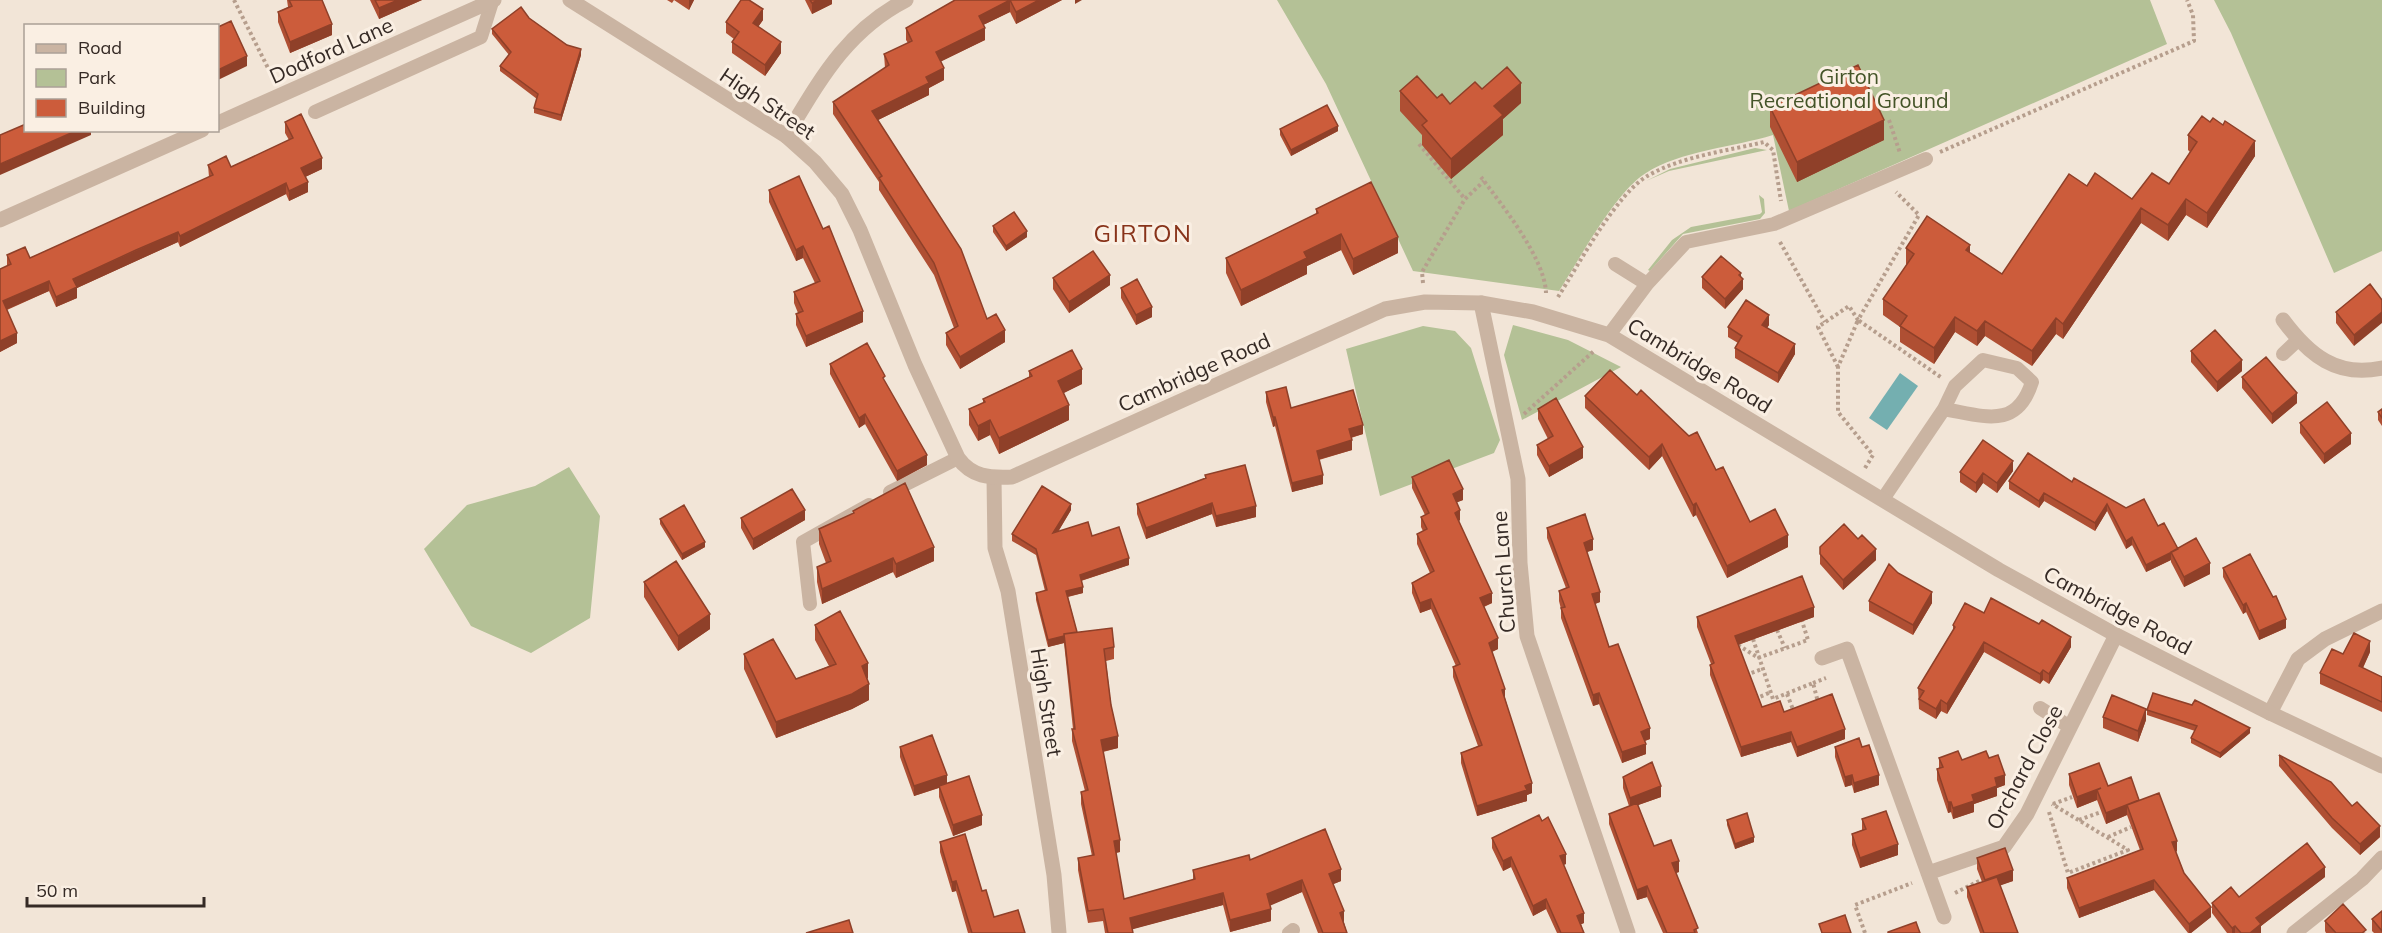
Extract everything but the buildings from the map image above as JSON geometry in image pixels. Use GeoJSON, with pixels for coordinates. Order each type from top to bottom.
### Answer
{"type":"FeatureCollection","features":[{"type":"Feature","properties":{"kind":"street","name":"High Street"},"geometry":{"type":"LineString","coordinates":[[570,0],[786,136],[815,162],[842,194],[860,231],[915,365],[958,458]]}},
{"type":"Feature","properties":{"kind":"street"},"geometry":{"type":"LineString","coordinates":[[786,136],[840,51],[883,12],[906,0]]}},
{"type":"Feature","properties":{"kind":"street","name":"Dodford Lane"},"geometry":{"type":"LineString","coordinates":[[219,123],[493,1]]}},
{"type":"Feature","properties":{"kind":"street"},"geometry":{"type":"LineString","coordinates":[[0,220],[198,132]]}},
{"type":"Feature","properties":{"kind":"street","name":"Cambridge Road"},"geometry":{"type":"LineString","coordinates":[[994,478],[1012,477],[1385,309],[1425,302],[1481,303],[1533,312],[1609,335],[1999,570],[2116,635],[2270,713],[2382,766]]}},
{"type":"Feature","properties":{"kind":"street","name":"Church Lane"},"geometry":{"type":"LineString","coordinates":[[1481,303],[1518,479],[1520,563],[1527,636],[1628,933]]}},
{"type":"Feature","properties":{"kind":"street"},"geometry":{"type":"LineString","coordinates":[[2283,320],[2298,340],[2321,360],[2360,373],[2382,368]]}},
{"type":"Feature","properties":{"kind":"street"},"geometry":{"type":"LineString","coordinates":[[958,458],[975,474],[994,478]]}},
{"type":"Feature","properties":{"kind":"street","name":"High Street"},"geometry":{"type":"LineString","coordinates":[[994,478],[996,548],[1008,591],[1054,875],[1059,933]]}},
{"type":"Feature","properties":{"kind":"street"},"geometry":{"type":"LineString","coordinates":[[2270,713],[2298,659],[2325,639],[2382,611]]}},
{"type":"Feature","properties":{"kind":"street","name":"Orchard Close"},"geometry":{"type":"LineString","coordinates":[[1925,876],[2004,847],[2027,814],[2116,635]]}},
{"type":"Feature","properties":{"kind":"street"},"geometry":{"type":"LineString","coordinates":[[1822,658],[1848,649],[1925,876],[1944,917]]}},
{"type":"Feature","properties":{"kind":"street"},"geometry":{"type":"LineString","coordinates":[[2294,933],[2362,879],[2382,858]]}},
{"type":"Feature","properties":{"kind":"lane"},"geometry":{"type":"LineString","coordinates":[[315,112],[481,37],[493,1]]}},
{"type":"Feature","properties":{"kind":"lane"},"geometry":{"type":"LineString","coordinates":[[1609,335],[1647,284],[1686,242],[1784,220],[1926,159]]}},
{"type":"Feature","properties":{"kind":"lane"},"geometry":{"type":"LineString","coordinates":[[1615,264],[1647,284]]}},
{"type":"Feature","properties":{"kind":"lane"},"geometry":{"type":"LineString","coordinates":[[2283,354],[2298,340]]}},
{"type":"Feature","properties":{"kind":"lane"},"geometry":{"type":"LineString","coordinates":[[1883,499],[1944,409],[1955,386],[1983,360],[2017,368],[2032,382],[2027,399],[2013,413],[1996,417],[1944,409]]}},
{"type":"Feature","properties":{"kind":"lane"},"geometry":{"type":"LineString","coordinates":[[810,604],[802,542],[958,458]]}},
{"type":"Feature","properties":{"kind":"lane"},"geometry":{"type":"LineString","coordinates":[[2040,708],[2070,727]]}},
{"type":"Feature","properties":{"kind":"path"},"geometry":{"type":"LineString","coordinates":[[234,0],[281,94]]}},
{"type":"Feature","properties":{"kind":"path"},"geometry":{"type":"LineString","coordinates":[[1926,159],[2194,40],[2193,15],[2187,0]]}},
{"type":"Feature","properties":{"kind":"path"},"geometry":{"type":"LineString","coordinates":[[1888,120],[1905,168]]}},
{"type":"Feature","properties":{"kind":"path"},"geometry":{"type":"LineString","coordinates":[[1558,297],[1615,210],[1646,175],[1669,164],[1764,140],[1773,150],[1784,220]]}},
{"type":"Feature","properties":{"kind":"path"},"geometry":{"type":"LineString","coordinates":[[1419,144],[1465,199]]}},
{"type":"Feature","properties":{"kind":"path"},"geometry":{"type":"LineString","coordinates":[[1481,177],[1521,231],[1536,262],[1546,293]]}},
{"type":"Feature","properties":{"kind":"path"},"geometry":{"type":"LineString","coordinates":[[1873,455],[1838,412],[1838,367],[1858,320],[1918,215],[1881,180]]}},
{"type":"Feature","properties":{"kind":"path"},"geometry":{"type":"LineString","coordinates":[[1425,302],[1422,272],[1465,199],[1484,181]]}},
{"type":"Feature","properties":{"kind":"path"},"geometry":{"type":"LineString","coordinates":[[1777,237],[1825,322]]}},
{"type":"Feature","properties":{"kind":"path"},"geometry":{"type":"LineString","coordinates":[[1838,367],[1818,327],[1848,306],[1858,320],[1955,386]]}},
{"type":"Feature","properties":{"kind":"path"},"geometry":{"type":"LineString","coordinates":[[1508,427],[1597,348]]}},
{"type":"Feature","properties":{"kind":"path"},"geometry":{"type":"LineString","coordinates":[[1758,658],[1808,640],[1802,621]]}},
{"type":"Feature","properties":{"kind":"path"},"geometry":{"type":"LineString","coordinates":[[1778,630],[1785,648]]}},
{"type":"Feature","properties":{"kind":"path"},"geometry":{"type":"LineString","coordinates":[[1754,639],[1758,658],[1773,699]]}},
{"type":"Feature","properties":{"kind":"path"},"geometry":{"type":"LineString","coordinates":[[1738,645],[1758,658]]}},
{"type":"Feature","properties":{"kind":"path"},"geometry":{"type":"LineString","coordinates":[[1737,652],[1744,649]]}},
{"type":"Feature","properties":{"kind":"path"},"geometry":{"type":"LineString","coordinates":[[1745,675],[1762,669]]}},
{"type":"Feature","properties":{"kind":"path"},"geometry":{"type":"LineString","coordinates":[[1769,703],[1773,699],[1831,676]]}},
{"type":"Feature","properties":{"kind":"path"},"geometry":{"type":"LineString","coordinates":[[1813,683],[1820,709]]}},
{"type":"Feature","properties":{"kind":"path"},"geometry":{"type":"LineString","coordinates":[[1754,699],[1771,692]]}},
{"type":"Feature","properties":{"kind":"path"},"geometry":{"type":"LineString","coordinates":[[1787,694],[1796,718]]}},
{"type":"Feature","properties":{"kind":"path"},"geometry":{"type":"LineString","coordinates":[[2052,805],[2072,796]]}},
{"type":"Feature","properties":{"kind":"path"},"geometry":{"type":"LineString","coordinates":[[2128,850],[2068,873],[2045,800],[2108,837],[2128,850],[2134,854]]}},
{"type":"Feature","properties":{"kind":"path"},"geometry":{"type":"LineString","coordinates":[[2079,820],[2101,812]]}},
{"type":"Feature","properties":{"kind":"path"},"geometry":{"type":"LineString","coordinates":[[2108,837],[2131,828]]}},
{"type":"Feature","properties":{"kind":"path"},"geometry":{"type":"LineString","coordinates":[[2123,852],[2125,859]]}},
{"type":"Feature","properties":{"kind":"path"},"geometry":{"type":"LineString","coordinates":[[2099,862],[2101,868]]}},
{"type":"Feature","properties":{"kind":"path"},"geometry":{"type":"LineString","coordinates":[[2075,871],[2077,877]]}},
{"type":"Feature","properties":{"kind":"path"},"geometry":{"type":"LineString","coordinates":[[1864,933],[1855,905],[1925,876]]}},
{"type":"Feature","properties":{"kind":"path"},"geometry":{"type":"LineString","coordinates":[[1951,895],[1981,880]]}},
{"type":"Feature","properties":{"kind":"green space","name":"Girton Recreational Ground"},"geometry":{"type":"Polygon","coordinates":[[[1277,0],[2150,0],[2167,44],[1789,211],[1773,135],[1675,159],[1646,173],[1622,195],[1598,228],[1559,291],[1413,271],[1326,84],[1277,0]]]}},
{"type":"Feature","properties":{"kind":"green space"},"geometry":{"type":"Polygon","coordinates":[[[2214,0],[2382,0],[2382,251],[2334,273],[2231,33],[2214,0]]]}},
{"type":"Feature","properties":{"kind":"green space"},"geometry":{"type":"Polygon","coordinates":[[[1755,148],[1767,150],[1669,171],[1646,181],[1670,169],[1755,148]]]}},
{"type":"Feature","properties":{"kind":"green space"},"geometry":{"type":"Polygon","coordinates":[[[1759,195],[1764,199],[1765,213],[1760,219],[1683,234],[1650,271],[1648,270],[1672,240],[1691,227],[1760,214],[1762,212],[1759,195]]]}},
{"type":"Feature","properties":{"kind":"green space"},"geometry":{"type":"Polygon","coordinates":[[[1513,325],[1568,340],[1621,367],[1522,420],[1504,355],[1513,325]]]}},
{"type":"Feature","properties":{"kind":"green space"},"geometry":{"type":"Polygon","coordinates":[[[1423,326],[1455,331],[1471,348],[1500,440],[1494,453],[1380,496],[1346,349],[1423,326]]]}},
{"type":"Feature","properties":{"kind":"green space"},"geometry":{"type":"Polygon","coordinates":[[[569,467],[600,516],[590,618],[531,653],[471,626],[424,549],[467,505],[535,486],[569,467]]]}},
{"type":"Feature","properties":{"kind":"water"},"geometry":{"type":"Polygon","coordinates":[[[1900,373],[1918,386],[1887,430],[1869,418],[1900,373]]]}},
{"type":"Feature","properties":{"kind":"district","name":"GIRTON"},"geometry":{"type":"Point","coordinates":[1143,233]}}]}
